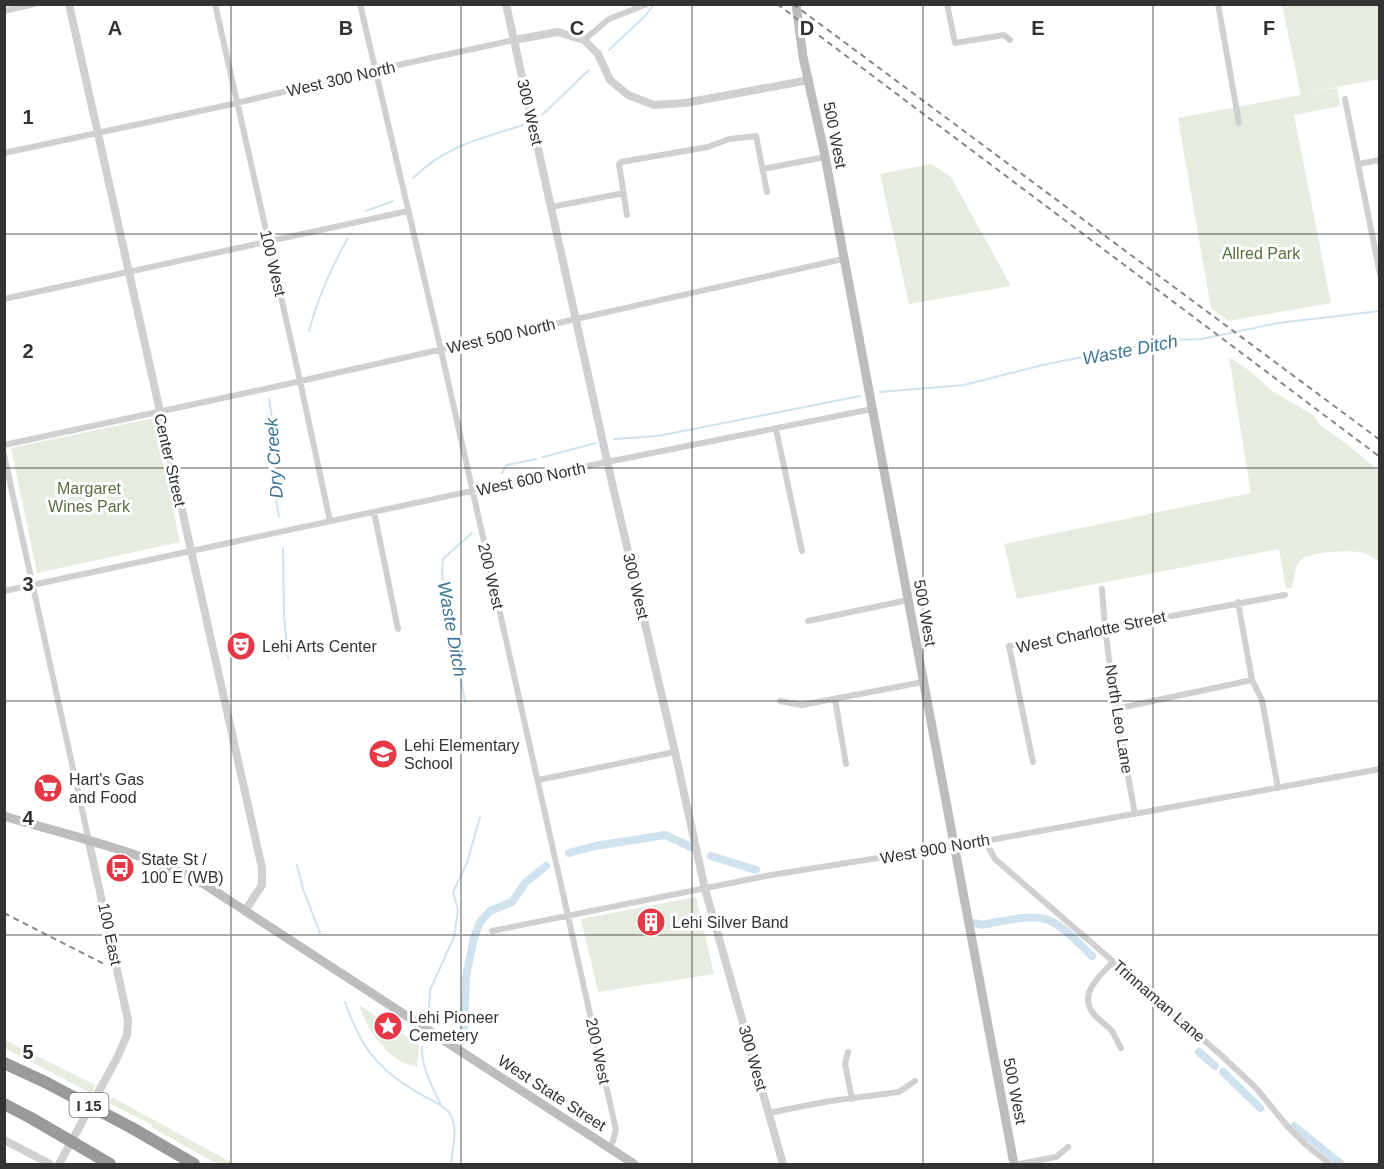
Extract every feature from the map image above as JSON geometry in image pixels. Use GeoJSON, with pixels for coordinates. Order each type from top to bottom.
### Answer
{"type":"FeatureCollection","features":[{"type":"Feature","properties":{"kind":"highway","name":"I 15"},"geometry":{"type":"LineString","coordinates":[[4,1063],[132,1128],[194,1164]]}},
{"type":"Feature","properties":{"kind":"highway","name":"I 15"},"geometry":{"type":"LineString","coordinates":[[4,1104],[110,1164]]}},
{"type":"Feature","properties":{"kind":"main road","name":"500 West"},"geometry":{"type":"LineString","coordinates":[[798,4],[809,80],[1014,1164]]}},
{"type":"Feature","properties":{"kind":"main road","name":"West State Street"},"geometry":{"type":"LineString","coordinates":[[4,816],[181,872],[245,911],[634,1164]]}},
{"type":"Feature","properties":{"kind":"street"},"geometry":{"type":"LineString","coordinates":[[4,11],[34,4]]}},
{"type":"Feature","properties":{"kind":"street","name":"Center Street"},"geometry":{"type":"LineString","coordinates":[[69,4],[262,868],[262,885],[245,911]]}},
{"type":"Feature","properties":{"kind":"street","name":"100 West"},"geometry":{"type":"LineString","coordinates":[[215,4],[330,521]]}},
{"type":"Feature","properties":{"kind":"street","name":"200 West"},"geometry":{"type":"LineString","coordinates":[[360,4],[441,350],[615,1130],[609,1148]]}},
{"type":"Feature","properties":{"kind":"street","name":"300 West"},"geometry":{"type":"LineString","coordinates":[[506,4],[607,462],[705,889],[783,1164]]}},
{"type":"Feature","properties":{"kind":"street"},"geometry":{"type":"LineString","coordinates":[[947,4],[955,43],[1004,35],[1010,40]]}},
{"type":"Feature","properties":{"kind":"street"},"geometry":{"type":"LineString","coordinates":[[1218,4],[1239,123]]}},
{"type":"Feature","properties":{"kind":"street"},"geometry":{"type":"LineString","coordinates":[[647,5],[609,19],[584,40],[598,54],[610,80],[627,95],[654,105],[686,103],[809,80]]}},
{"type":"Feature","properties":{"kind":"street","name":"West 300 North"},"geometry":{"type":"LineString","coordinates":[[4,153],[514,40],[558,32],[584,40]]}},
{"type":"Feature","properties":{"kind":"street"},"geometry":{"type":"LineString","coordinates":[[1345,99],[1380,274]]}},
{"type":"Feature","properties":{"kind":"street"},"geometry":{"type":"LineString","coordinates":[[627,215],[619,164],[621,162],[708,147],[729,139],[756,136],[767,192]]}},
{"type":"Feature","properties":{"kind":"street"},"geometry":{"type":"LineString","coordinates":[[763,169],[825,157]]}},
{"type":"Feature","properties":{"kind":"street"},"geometry":{"type":"LineString","coordinates":[[1358,164],[1380,160]]}},
{"type":"Feature","properties":{"kind":"street"},"geometry":{"type":"LineString","coordinates":[[551,207],[624,193]]}},
{"type":"Feature","properties":{"kind":"street"},"geometry":{"type":"LineString","coordinates":[[4,299],[408,212]]}},
{"type":"Feature","properties":{"kind":"street","name":"West 500 North"},"geometry":{"type":"LineString","coordinates":[[4,445],[441,350],[843,259]]}},
{"type":"Feature","properties":{"kind":"street","name":"West 600 North"},"geometry":{"type":"LineString","coordinates":[[4,591],[607,462],[872,409]]}},
{"type":"Feature","properties":{"kind":"street"},"geometry":{"type":"LineString","coordinates":[[776,429],[802,551]]}},
{"type":"Feature","properties":{"kind":"street","name":"100 East"},"geometry":{"type":"LineString","coordinates":[[4,455],[128,1020],[126,1035],[117,1058],[59,1164]]}},
{"type":"Feature","properties":{"kind":"street"},"geometry":{"type":"LineString","coordinates":[[374,512],[399,629]]}},
{"type":"Feature","properties":{"kind":"street","name":"North Leo Lane"},"geometry":{"type":"LineString","coordinates":[[1102,589],[1115,709],[1136,814]]}},
{"type":"Feature","properties":{"kind":"street","name":"West Charlotte Street"},"geometry":{"type":"LineString","coordinates":[[1033,762],[1009,646],[1285,595]]}},
{"type":"Feature","properties":{"kind":"street"},"geometry":{"type":"LineString","coordinates":[[808,621],[908,600]]}},
{"type":"Feature","properties":{"kind":"street"},"geometry":{"type":"LineString","coordinates":[[1238,602],[1252,681],[1262,700],[1278,788]]}},
{"type":"Feature","properties":{"kind":"street"},"geometry":{"type":"LineString","coordinates":[[1115,709],[1252,681]]}},
{"type":"Feature","properties":{"kind":"street"},"geometry":{"type":"LineString","coordinates":[[780,701],[802,705],[923,682]]}},
{"type":"Feature","properties":{"kind":"street"},"geometry":{"type":"LineString","coordinates":[[835,699],[846,764]]}},
{"type":"Feature","properties":{"kind":"street"},"geometry":{"type":"LineString","coordinates":[[537,780],[675,752]]}},
{"type":"Feature","properties":{"kind":"street","name":"West 900 North"},"geometry":{"type":"LineString","coordinates":[[492,931],[793,872],[986,841],[1380,770]]}},
{"type":"Feature","properties":{"kind":"street","name":"Trinnaman Lane"},"geometry":{"type":"LineString","coordinates":[[986,841],[995,859],[1221,1055],[1256,1088],[1306,1146],[1330,1164]]}},
{"type":"Feature","properties":{"kind":"street"},"geometry":{"type":"LineString","coordinates":[[1113,962],[1090,990],[1089,1008],[1111,1030],[1121,1048]]}},
{"type":"Feature","properties":{"kind":"street"},"geometry":{"type":"LineString","coordinates":[[848,1052],[845,1064],[852,1099]]}},
{"type":"Feature","properties":{"kind":"street"},"geometry":{"type":"LineString","coordinates":[[768,1113],[830,1101],[898,1092],[915,1081]]}},
{"type":"Feature","properties":{"kind":"street"},"geometry":{"type":"LineString","coordinates":[[4,1140],[50,1164]]}},
{"type":"Feature","properties":{"kind":"street"},"geometry":{"type":"LineString","coordinates":[[1019,1164],[1056,1157],[1068,1147]]}},
{"type":"Feature","properties":{"kind":"green space","name":"Allred Park"},"geometry":{"type":"Polygon","coordinates":[[[1282,5],[1379,5],[1379,79],[1311,92],[1337,88],[1340,106],[1294,115],[1331,303],[1228,321],[1211,308],[1178,118],[1301,95],[1282,5]]]}},
{"type":"Feature","properties":{"kind":"green space"},"geometry":{"type":"Polygon","coordinates":[[[932,164],[951,177],[1011,286],[909,304],[880,174],[932,164]]]}},
{"type":"Feature","properties":{"kind":"green space"},"geometry":{"type":"Polygon","coordinates":[[[1229,357],[1250,371],[1272,391],[1313,415],[1321,426],[1379,471],[1379,562],[1367,554],[1353,551],[1328,552],[1310,556],[1300,561],[1295,571],[1292,588],[1286,588],[1279,549],[1017,599],[1004,544],[1251,493],[1229,357]]]}},
{"type":"Feature","properties":{"kind":"green space","name":"Margaret Wines Park"},"geometry":{"type":"Polygon","coordinates":[[[154,418],[180,542],[37,573],[11,448],[154,418]]]}},
{"type":"Feature","properties":{"kind":"green space"},"geometry":{"type":"Polygon","coordinates":[[[696,897],[714,974],[598,992],[581,919],[696,897]]]}},
{"type":"Feature","properties":{"kind":"green space"},"geometry":{"type":"Polygon","coordinates":[[[359,1005],[419,1044],[417,1067],[397,1059],[380,1044],[359,1005]]]}},
{"type":"Feature","properties":{"kind":"green space"},"geometry":{"type":"Polygon","coordinates":[[[5,1040],[95,1085],[92,1094],[5,1048],[5,1040]]]}},
{"type":"Feature","properties":{"kind":"green space"},"geometry":{"type":"Polygon","coordinates":[[[112,1097],[234,1164],[217,1164],[151,1127],[152,1125],[109,1103],[112,1097]]]}},
{"type":"Feature","properties":{"kind":"waterway","name":"Dry Creek"},"geometry":{"type":"LineString","coordinates":[[609,50],[646,15],[654,4]]}},
{"type":"Feature","properties":{"kind":"waterway","name":"Dry Creek"},"geometry":{"type":"LineString","coordinates":[[542,115],[589,70]]}},
{"type":"Feature","properties":{"kind":"waterway","name":"Dry Creek"},"geometry":{"type":"LineString","coordinates":[[413,178],[451,150],[523,125]]}},
{"type":"Feature","properties":{"kind":"waterway","name":"Dry Creek"},"geometry":{"type":"LineString","coordinates":[[366,211],[393,201]]}},
{"type":"Feature","properties":{"kind":"waterway","name":"Dry Creek"},"geometry":{"type":"LineString","coordinates":[[309,331],[316,306],[348,238]]}},
{"type":"Feature","properties":{"kind":"waterway","name":"Waste Ditch"},"geometry":{"type":"LineString","coordinates":[[880,392],[964,385],[1047,364],[1169,340],[1202,339],[1278,323],[1380,311]]}},
{"type":"Feature","properties":{"kind":"waterway","name":"Waste Ditch"},"geometry":{"type":"LineString","coordinates":[[614,439],[658,436],[860,396]]}},
{"type":"Feature","properties":{"kind":"waterway","name":"Dry Creek"},"geometry":{"type":"LineString","coordinates":[[269,399],[276,445],[273,479],[279,517]]}},
{"type":"Feature","properties":{"kind":"waterway","name":"Waste Ditch"},"geometry":{"type":"LineString","coordinates":[[543,457],[596,443]]}},
{"type":"Feature","properties":{"kind":"waterway","name":"Waste Ditch"},"geometry":{"type":"LineString","coordinates":[[502,473],[507,465],[536,459]]}},
{"type":"Feature","properties":{"kind":"waterway","name":"Waste Ditch"},"geometry":{"type":"LineString","coordinates":[[465,702],[442,574],[443,559],[472,533]]}},
{"type":"Feature","properties":{"kind":"waterway","name":"Dry Creek"},"geometry":{"type":"LineString","coordinates":[[283,548],[284,615],[288,658]]}},
{"type":"Feature","properties":{"kind":"waterway","name":"Waste Ditch"},"geometry":{"type":"LineString","coordinates":[[429,1009],[430,990],[454,937],[458,910],[453,892],[467,863],[480,817]]}},
{"type":"Feature","properties":{"kind":"waterway"},"geometry":{"type":"LineString","coordinates":[[569,853],[595,846],[665,835],[691,847]]}},
{"type":"Feature","properties":{"kind":"waterway"},"geometry":{"type":"LineString","coordinates":[[711,856],[756,870]]}},
{"type":"Feature","properties":{"kind":"waterway","name":"Dry Creek"},"geometry":{"type":"LineString","coordinates":[[297,865],[303,889],[320,933]]}},
{"type":"Feature","properties":{"kind":"waterway"},"geometry":{"type":"LineString","coordinates":[[464,1031],[466,976],[480,922],[490,911],[512,902],[526,882],[546,866]]}},
{"type":"Feature","properties":{"kind":"waterway"},"geometry":{"type":"LineString","coordinates":[[975,923],[982,925],[1015,919],[1041,918],[1060,926],[1092,956]]}},
{"type":"Feature","properties":{"kind":"waterway","name":"Dry Creek"},"geometry":{"type":"LineString","coordinates":[[345,1002],[363,1043],[379,1064],[401,1082],[438,1104],[450,1114],[455,1132],[451,1164]]}},
{"type":"Feature","properties":{"kind":"waterway","name":"Waste Ditch"},"geometry":{"type":"LineString","coordinates":[[422,1047],[426,1070],[442,1107]]}},
{"type":"Feature","properties":{"kind":"waterway"},"geometry":{"type":"LineString","coordinates":[[1199,1052],[1215,1066]]}},
{"type":"Feature","properties":{"kind":"waterway"},"geometry":{"type":"LineString","coordinates":[[1223,1072],[1260,1108]]}},
{"type":"Feature","properties":{"kind":"waterway"},"geometry":{"type":"LineString","coordinates":[[1294,1126],[1341,1164]]}},
{"type":"Feature","properties":{"kind":"railway"},"geometry":{"type":"LineString","coordinates":[[777,4],[1380,457]]}},
{"type":"Feature","properties":{"kind":"railway"},"geometry":{"type":"LineString","coordinates":[[793,4],[1380,440]]}},
{"type":"Feature","properties":{"kind":"railway"},"geometry":{"type":"LineString","coordinates":[[4,913],[106,965]]}},
{"type":"Feature","properties":{"kind":"place","name":"Lehi Arts Center"},"geometry":{"type":"Point","coordinates":[241,646]}},
{"type":"Feature","properties":{"kind":"place","name":"Lehi Elementary School"},"geometry":{"type":"Point","coordinates":[383,754]}},
{"type":"Feature","properties":{"kind":"place","name":"Hart's Gas and Food"},"geometry":{"type":"Point","coordinates":[48,788]}},
{"type":"Feature","properties":{"kind":"place","name":"State St / 100 E (WB)"},"geometry":{"type":"Point","coordinates":[120,868]}},
{"type":"Feature","properties":{"kind":"place","name":"Lehi Silver Band"},"geometry":{"type":"Point","coordinates":[651,922]}},
{"type":"Feature","properties":{"kind":"place","name":"Lehi Pioneer Cemetery"},"geometry":{"type":"Point","coordinates":[388,1026]}}]}
